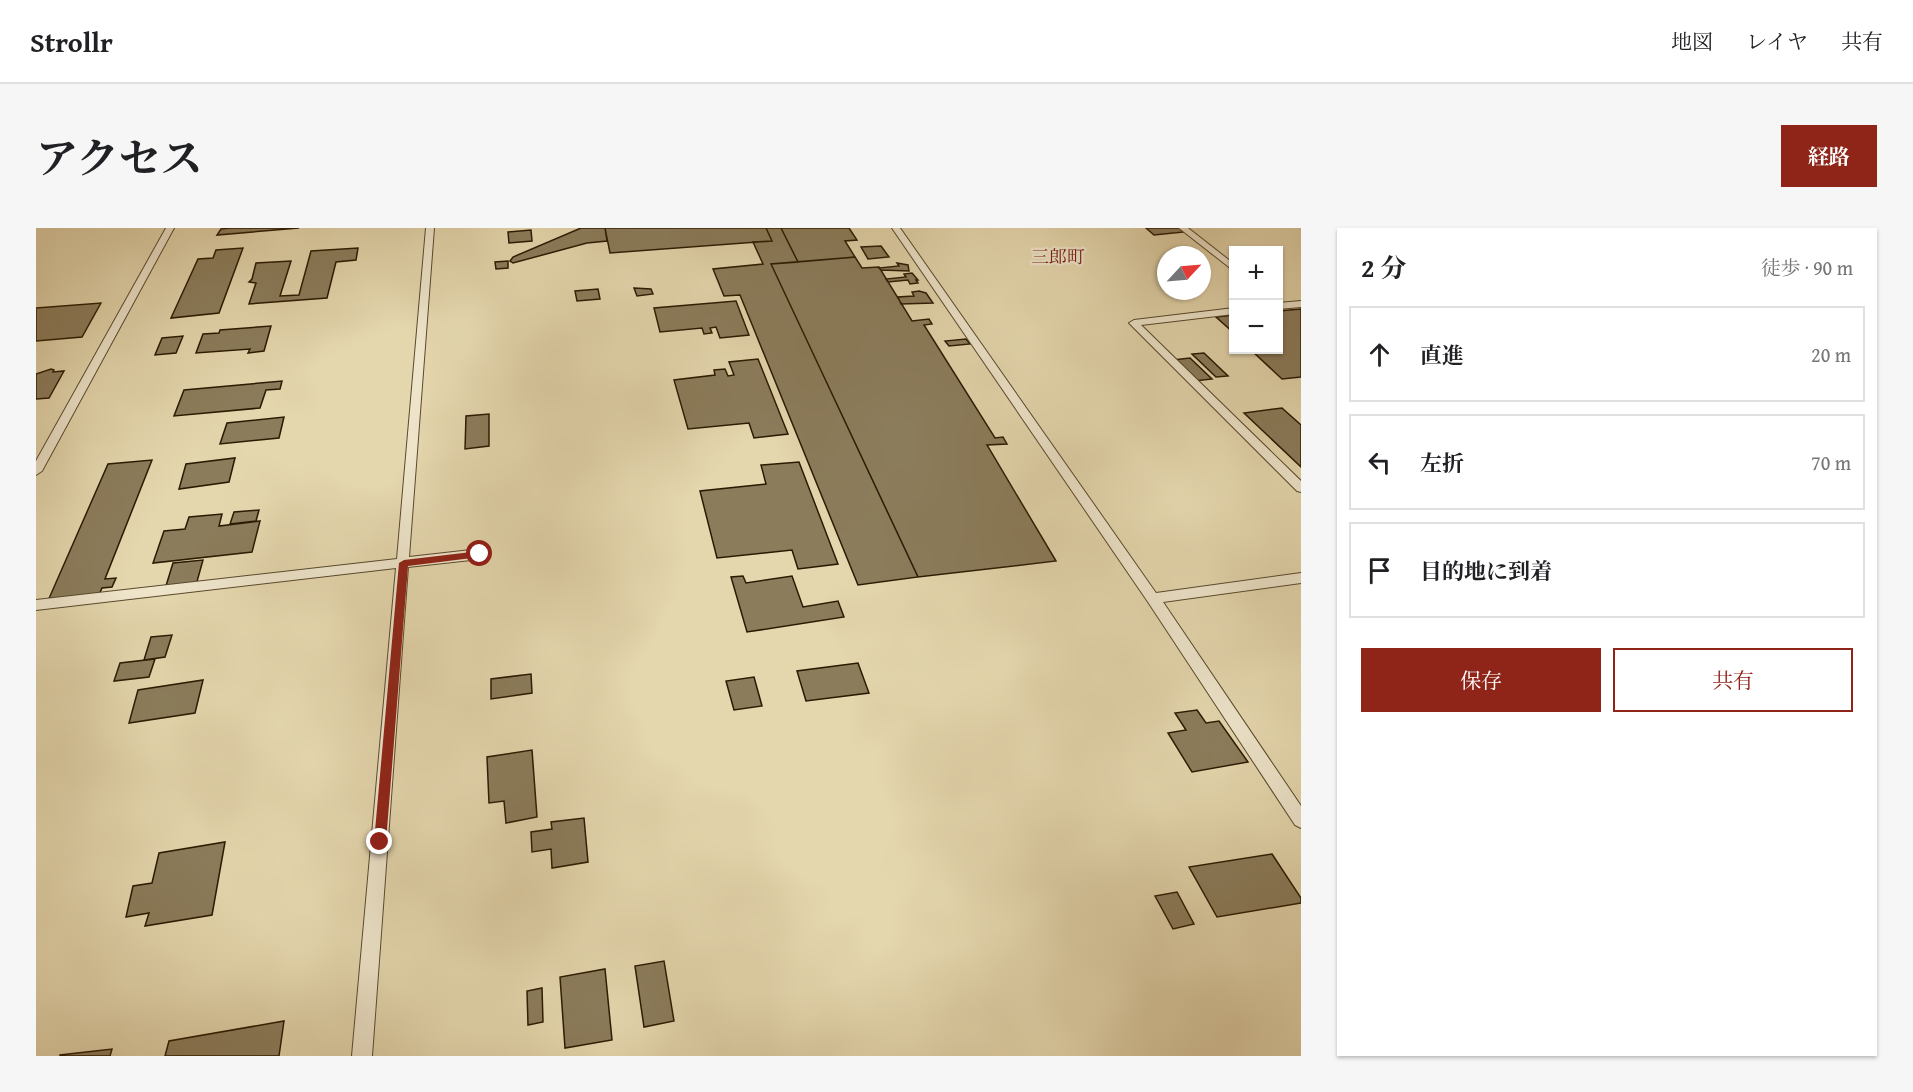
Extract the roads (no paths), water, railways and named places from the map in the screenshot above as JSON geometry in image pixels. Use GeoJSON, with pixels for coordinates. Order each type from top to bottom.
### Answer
{"type":"FeatureCollection","features":[{"type":"Feature","properties":{"kind":"lane"},"geometry":{"type":"LineString","coordinates":[[36,471],[170,228]]}},
{"type":"Feature","properties":{"kind":"lane"},"geometry":{"type":"LineString","coordinates":[[362,1056],[430,228]]}},
{"type":"Feature","properties":{"kind":"lane"},"geometry":{"type":"LineString","coordinates":[[896,228],[1153,598],[1301,820]]}},
{"type":"Feature","properties":{"kind":"lane"},"geometry":{"type":"LineString","coordinates":[[1183,228],[1229,266]]}},
{"type":"Feature","properties":{"kind":"lane"},"geometry":{"type":"LineString","coordinates":[[1283,306],[1301,304]]}},
{"type":"Feature","properties":{"kind":"lane"},"geometry":{"type":"LineString","coordinates":[[1229,311],[1134,322],[1301,488]]}},
{"type":"Feature","properties":{"kind":"lane"},"geometry":{"type":"LineString","coordinates":[[36,605],[480,554]]}},
{"type":"Feature","properties":{"kind":"lane"},"geometry":{"type":"LineString","coordinates":[[1153,598],[1301,578]]}},
{"type":"Feature","properties":{"kind":"district","name":"三郎町"},"geometry":{"type":"Point","coordinates":[1058,256]}}]}
